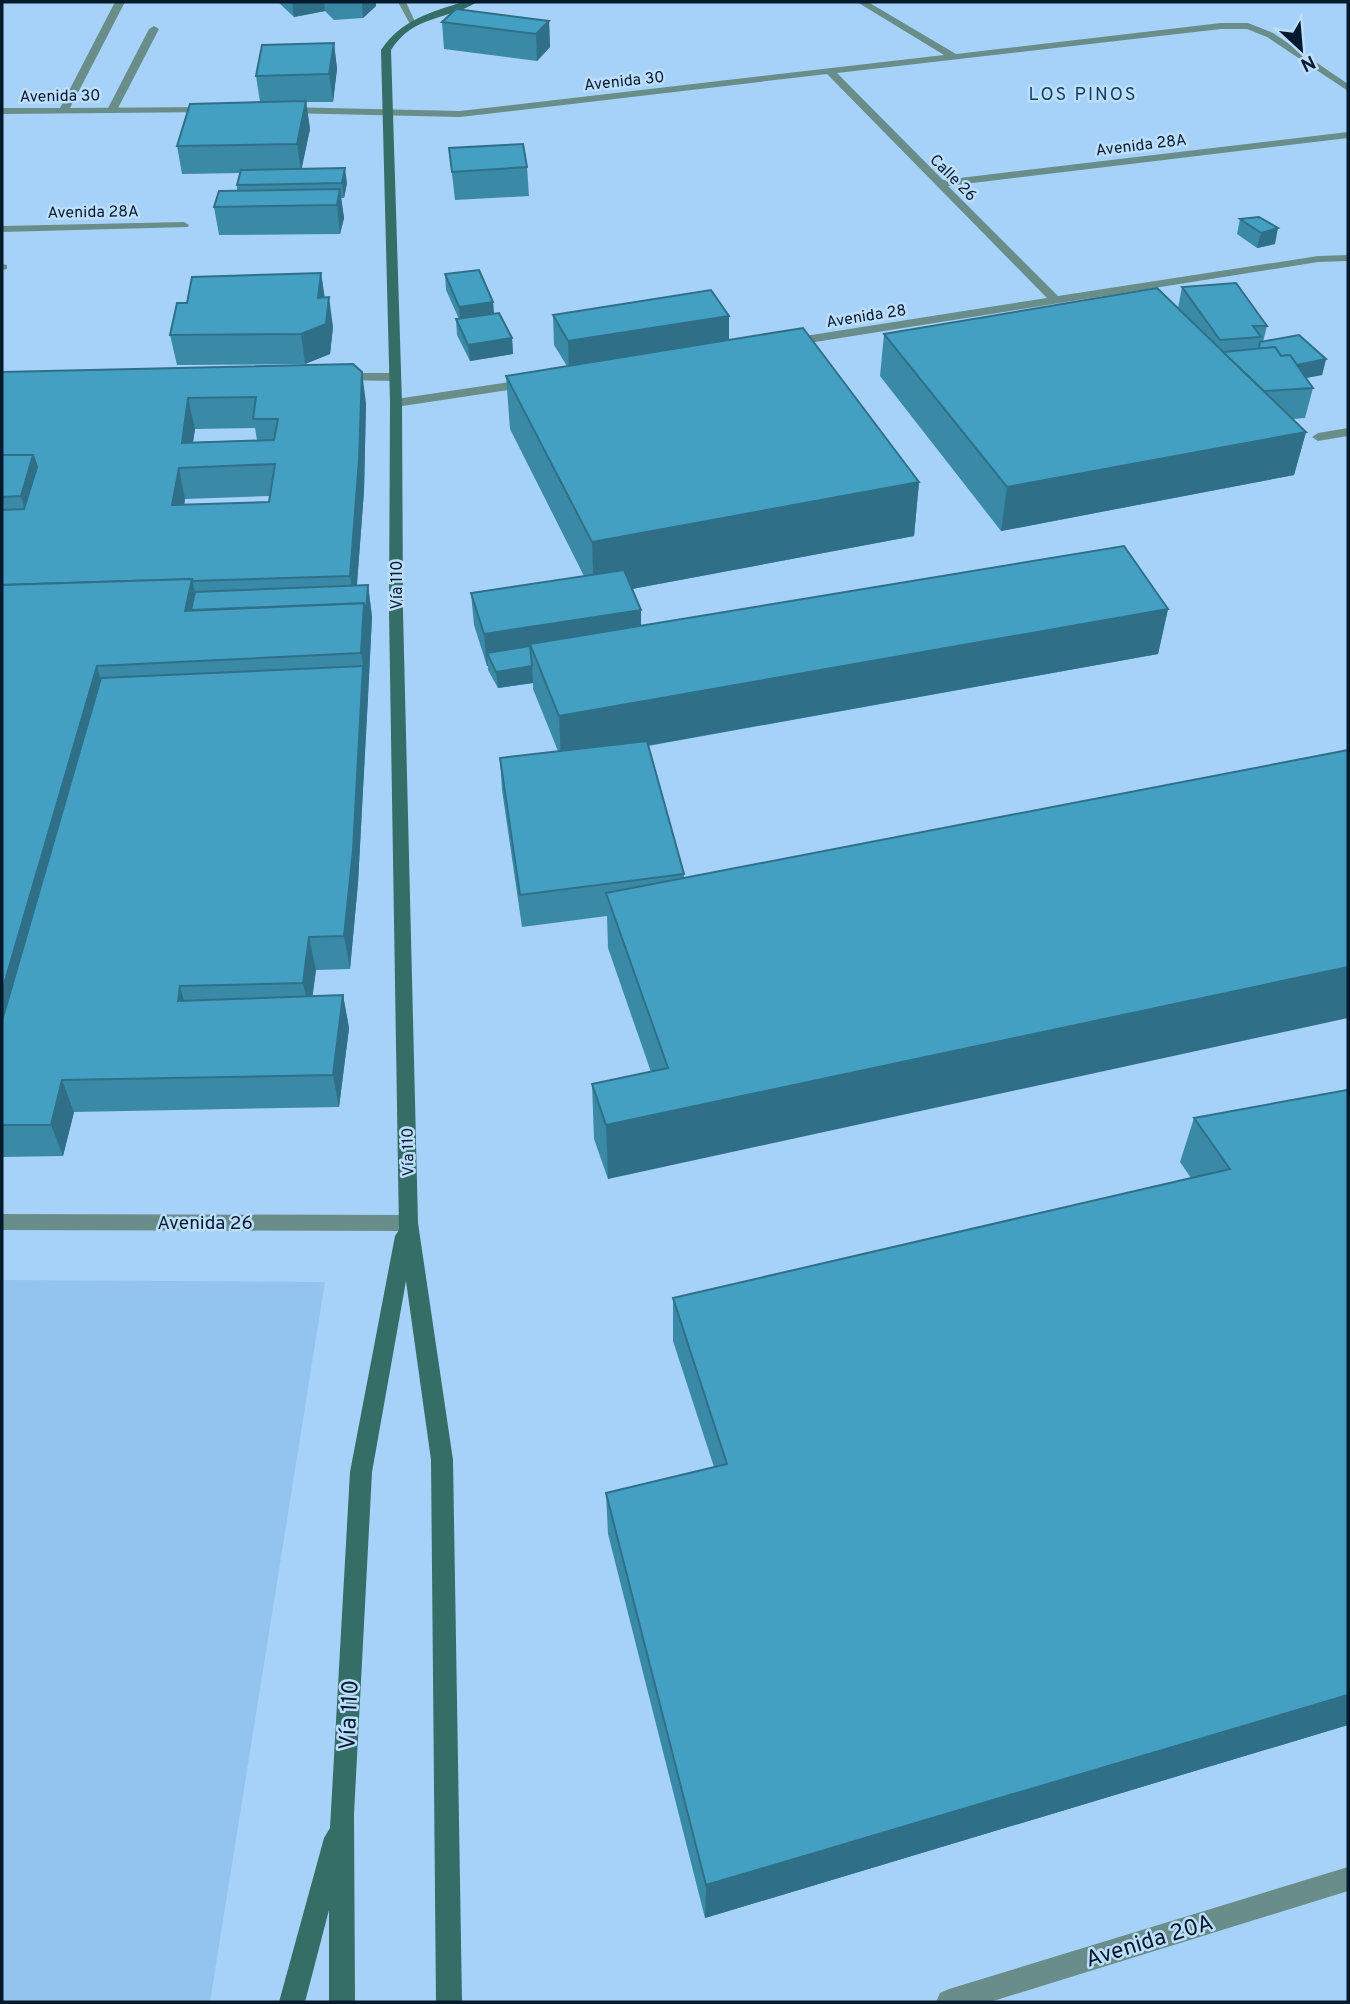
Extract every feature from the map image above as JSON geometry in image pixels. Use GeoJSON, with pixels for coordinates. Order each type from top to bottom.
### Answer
{"type":"FeatureCollection","features":[{"type":"Feature","properties":{"kind":"main road","name":"Vía 110"},"geometry":{"type":"LineString","coordinates":[[449,2002],[442,1460],[408,1223],[396,626],[396,403],[386,50],[392,38],[413,22],[472,2]]}},
{"type":"Feature","properties":{"kind":"main road","name":"Vía 110"},"geometry":{"type":"LineString","coordinates":[[342,2002],[342,1814],[361,1472],[408,1223]]}},
{"type":"Feature","properties":{"kind":"main road"},"geometry":{"type":"LineString","coordinates":[[292,2002],[342,1814]]}},
{"type":"Feature","properties":{"kind":"street"},"geometry":{"type":"LineString","coordinates":[[64,110],[120,2]]}},
{"type":"Feature","properties":{"kind":"street"},"geometry":{"type":"LineString","coordinates":[[402,2],[413,22]]}},
{"type":"Feature","properties":{"kind":"street"},"geometry":{"type":"LineString","coordinates":[[862,2],[956,58]]}},
{"type":"Feature","properties":{"kind":"street","name":"Avenida 30"},"geometry":{"type":"LineString","coordinates":[[276,110],[386,110],[460,114],[1221,26],[1248,26],[1270,35],[1348,88]]}},
{"type":"Feature","properties":{"kind":"street"},"geometry":{"type":"LineString","coordinates":[[112,110],[154,29]]}},
{"type":"Feature","properties":{"kind":"street","name":"Calle 26"},"geometry":{"type":"LineString","coordinates":[[831,73],[937,184],[1056,301]]}},
{"type":"Feature","properties":{"kind":"street","name":"Avenida 30"},"geometry":{"type":"LineString","coordinates":[[2,111],[222,110]]}},
{"type":"Feature","properties":{"kind":"street","name":"Avenida 28A"},"geometry":{"type":"LineString","coordinates":[[937,184],[1348,135]]}},
{"type":"Feature","properties":{"kind":"street","name":"Avenida 28A"},"geometry":{"type":"LineString","coordinates":[[2,229],[184,225]]}},
{"type":"Feature","properties":{"kind":"street","name":"Avenida 28"},"geometry":{"type":"LineString","coordinates":[[781,344],[1318,259],[1345,258]]}},
{"type":"Feature","properties":{"kind":"street"},"geometry":{"type":"LineString","coordinates":[[327,377],[395,377]]}},
{"type":"Feature","properties":{"kind":"street"},"geometry":{"type":"LineString","coordinates":[[396,403],[547,380]]}},
{"type":"Feature","properties":{"kind":"street"},"geometry":{"type":"LineString","coordinates":[[1318,437],[1348,432]]}},
{"type":"Feature","properties":{"kind":"street","name":"Avenida 26"},"geometry":{"type":"LineString","coordinates":[[2,1222],[408,1223]]}},
{"type":"Feature","properties":{"kind":"street","name":"Avenida 20A"},"geometry":{"type":"LineString","coordinates":[[949,2002],[1348,1879]]}},
{"type":"Feature","properties":{"kind":"shaded area"},"geometry":{"type":"Polygon","coordinates":[[[2,1280],[325,1282],[210,2002],[2,2002],[2,1280]]]}},
{"type":"Feature","properties":{"kind":"building"},"geometry":{"type":"Polygon","coordinates":[[[456,9],[549,21],[536,34],[442,22],[456,9]]]}},
{"type":"Feature","properties":{"kind":"building"},"geometry":{"type":"Polygon","coordinates":[[[334,43],[329,74],[256,76],[262,45],[334,43]]]}},
{"type":"Feature","properties":{"kind":"building"},"geometry":{"type":"Polygon","coordinates":[[[306,101],[297,144],[177,146],[190,104],[306,101]]]}},
{"type":"Feature","properties":{"kind":"building"},"geometry":{"type":"Polygon","coordinates":[[[523,144],[527,167],[452,172],[449,148],[523,144]]]}},
{"type":"Feature","properties":{"kind":"building"},"geometry":{"type":"Polygon","coordinates":[[[345,168],[342,183],[237,185],[241,170],[345,168]]]}},
{"type":"Feature","properties":{"kind":"building"},"geometry":{"type":"Polygon","coordinates":[[[340,189],[337,205],[214,207],[219,191],[340,189]]]}},
{"type":"Feature","properties":{"kind":"building"},"geometry":{"type":"Polygon","coordinates":[[[1259,217],[1278,228],[1261,233],[1240,219],[1259,217]]]}},
{"type":"Feature","properties":{"kind":"building"},"geometry":{"type":"Polygon","coordinates":[[[479,270],[493,302],[459,307],[445,274],[479,270]]]}},
{"type":"Feature","properties":{"kind":"building"},"geometry":{"type":"Polygon","coordinates":[[[321,273],[318,298],[329,297],[326,324],[301,334],[170,335],[177,303],[187,303],[192,277],[321,273]]]}},
{"type":"Feature","properties":{"kind":"building"},"geometry":{"type":"Polygon","coordinates":[[[1236,283],[1267,326],[1253,326],[1261,337],[1220,340],[1182,287],[1236,283]]]}},
{"type":"Feature","properties":{"kind":"building"},"geometry":{"type":"Polygon","coordinates":[[[1157,288],[1306,432],[1007,487],[884,334],[1157,288]]]}},
{"type":"Feature","properties":{"kind":"building"},"geometry":{"type":"Polygon","coordinates":[[[711,290],[729,316],[568,341],[553,315],[711,290]]]}},
{"type":"Feature","properties":{"kind":"building"},"geometry":{"type":"Polygon","coordinates":[[[499,313],[512,338],[468,345],[456,319],[499,313]]]}},
{"type":"Feature","properties":{"kind":"building"},"geometry":{"type":"Polygon","coordinates":[[[803,328],[919,482],[592,542],[506,376],[803,328]]]}},
{"type":"Feature","properties":{"kind":"building"},"geometry":{"type":"Polygon","coordinates":[[[1299,335],[1326,359],[1297,365],[1290,355],[1281,356],[1275,347],[1259,347],[1260,342],[1299,335]]]}},
{"type":"Feature","properties":{"kind":"building"},"geometry":{"type":"Polygon","coordinates":[[[1275,347],[1281,356],[1290,355],[1313,388],[1264,391],[1223,352],[1275,347]]]}},
{"type":"Feature","properties":{"kind":"building"},"geometry":{"type":"Polygon","coordinates":[[[353,364],[362,372],[359,460],[350,576],[2,585],[2,510],[24,509],[37,467],[33,455],[2,455],[2,372],[353,364]],[[256,397],[188,398],[182,443],[274,440],[278,419],[253,419],[256,397]],[[275,464],[179,468],[172,505],[269,502],[275,464]]]}},
{"type":"Feature","properties":{"kind":"building"},"geometry":{"type":"Polygon","coordinates":[[[2,455],[33,455],[21,496],[2,497],[2,455]]]}},
{"type":"Feature","properties":{"kind":"building"},"geometry":{"type":"Polygon","coordinates":[[[1124,546],[1168,609],[559,716],[530,644],[1124,546]]]}},
{"type":"Feature","properties":{"kind":"building"},"geometry":{"type":"Polygon","coordinates":[[[624,570],[641,610],[484,634],[471,593],[624,570]]]}},
{"type":"Feature","properties":{"kind":"building"},"geometry":{"type":"Polygon","coordinates":[[[192,579],[185,611],[364,603],[361,653],[97,666],[2,991],[2,585],[192,579]]]}},
{"type":"Feature","properties":{"kind":"building"},"geometry":{"type":"Polygon","coordinates":[[[368,585],[366,615],[364,603],[191,610],[195,592],[368,585]]]}},
{"type":"Feature","properties":{"kind":"building"},"geometry":{"type":"Polygon","coordinates":[[[530,646],[532,666],[496,672],[487,653],[530,646]]]}},
{"type":"Feature","properties":{"kind":"building"},"geometry":{"type":"Polygon","coordinates":[[[363,666],[353,850],[344,936],[309,937],[303,983],[180,986],[178,1001],[343,995],[333,1075],[62,1080],[51,1125],[2,1125],[2,1021],[101,678],[363,666]]]}},
{"type":"Feature","properties":{"kind":"building"},"geometry":{"type":"Polygon","coordinates":[[[647,741],[684,874],[520,895],[500,758],[647,741]]]}},
{"type":"Feature","properties":{"kind":"building"},"geometry":{"type":"Polygon","coordinates":[[[1348,750],[1348,967],[606,1125],[592,1084],[668,1068],[606,893],[1348,750]]]}},
{"type":"Feature","properties":{"kind":"building"},"geometry":{"type":"Polygon","coordinates":[[[1348,1090],[1348,1695],[706,1885],[606,1493],[727,1464],[673,1298],[1230,1169],[1194,1118],[1348,1090]]]}},
{"type":"Feature","properties":{"kind":"district","name":"LOS PINOS"},"geometry":{"type":"Point","coordinates":[1083,94]}}]}
